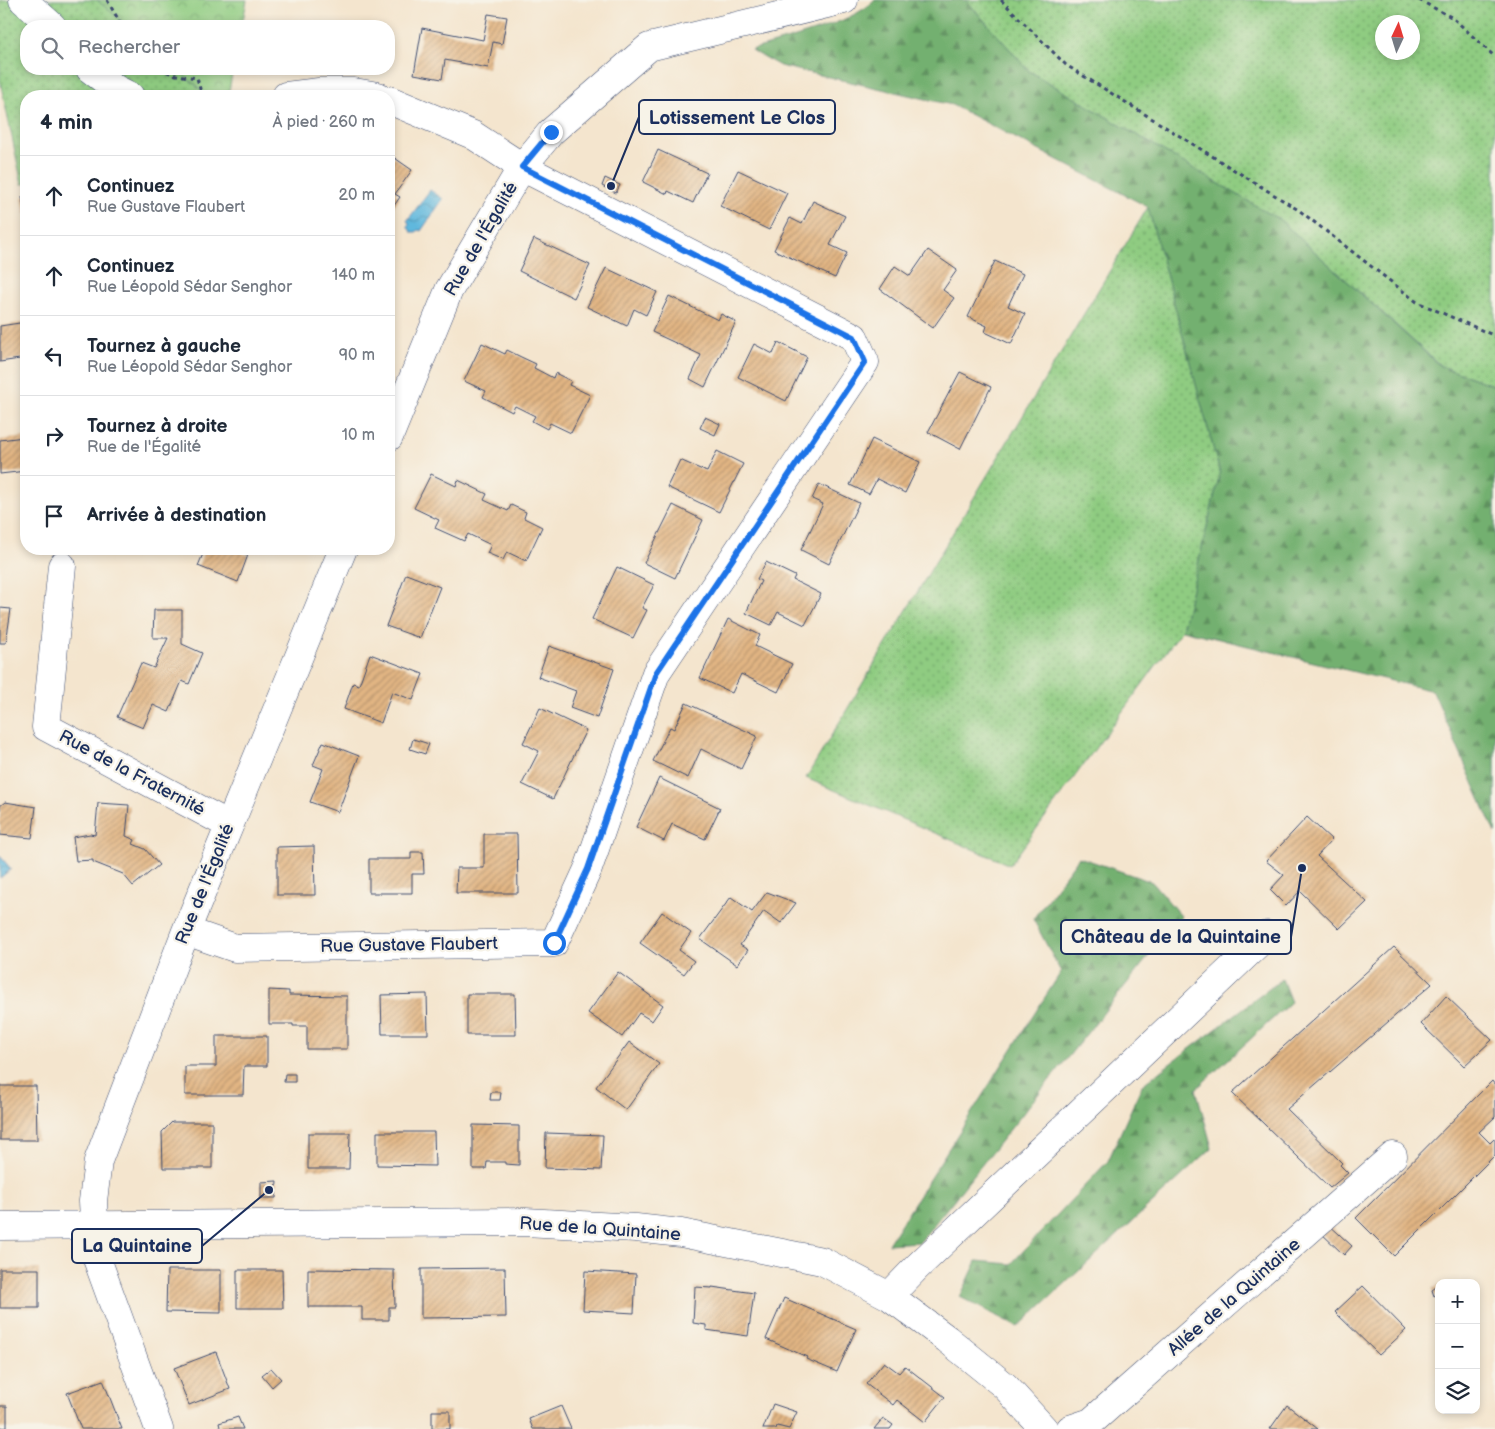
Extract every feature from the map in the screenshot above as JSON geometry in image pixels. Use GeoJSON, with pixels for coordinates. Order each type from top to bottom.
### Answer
{"type":"FeatureCollection","features":[{"type":"Feature","properties":{"kind":"street"},"geometry":{"type":"LineString","coordinates":[[23,0],[45,20]]}},
{"type":"Feature","properties":{"kind":"street","name":"Rue de l'Égalité"},"geometry":{"type":"LineString","coordinates":[[395,422],[449,290],[522,167],[551,132],[649,47],[844,0]]}},
{"type":"Feature","properties":{"kind":"street"},"geometry":{"type":"LineString","coordinates":[[98,75],[118,90]]}},
{"type":"Feature","properties":{"kind":"street"},"geometry":{"type":"LineString","coordinates":[[395,102],[473,135],[522,167]]}},
{"type":"Feature","properties":{"kind":"street","name":"Rue Gustave Flaubert"},"geometry":{"type":"LineString","coordinates":[[186,931],[235,948],[554,943],[588,869],[656,673],[865,362],[854,337],[522,167]]}},
{"type":"Feature","properties":{"kind":"street","name":"Rue de l'Égalité"},"geometry":{"type":"LineString","coordinates":[[159,1429],[96,1256],[94,1201],[98,1162],[186,931],[341,555]]}},
{"type":"Feature","properties":{"kind":"street","name":"Rue de la Fraternité"},"geometry":{"type":"LineString","coordinates":[[62,566],[46,727],[229,825]]}},
{"type":"Feature","properties":{"kind":"street"},"geometry":{"type":"LineString","coordinates":[[889,1296],[931,1253],[1267,935]]}},
{"type":"Feature","properties":{"kind":"street","name":"Allée de la Quintaine"},"geometry":{"type":"LineString","coordinates":[[1070,1429],[1091,1422],[1393,1156]]}},
{"type":"Feature","properties":{"kind":"street","name":"Rue de la Quintaine"},"geometry":{"type":"LineString","coordinates":[[0,1226],[526,1222],[636,1228],[682,1233],[822,1260],[889,1296],[1005,1386],[1044,1429]]}},
{"type":"Feature","properties":{"kind":"path"},"geometry":{"type":"LineString","coordinates":[[107,0],[119,20]]}},
{"type":"Feature","properties":{"kind":"path"},"geometry":{"type":"LineString","coordinates":[[1001,0],[1066,65],[1300,211],[1417,302],[1495,336]]}},
{"type":"Feature","properties":{"kind":"path"},"geometry":{"type":"LineString","coordinates":[[1419,0],[1453,18],[1495,57]]}},
{"type":"Feature","properties":{"kind":"path"},"geometry":{"type":"LineString","coordinates":[[174,75],[197,78],[200,90]]}},
{"type":"Feature","properties":{"kind":"green space"},"geometry":{"type":"Polygon","coordinates":[[[0,0],[97,0],[121,20],[20,20],[20,75],[184,75],[201,90],[20,90],[20,175],[0,81],[0,0]]]}},
{"type":"Feature","properties":{"kind":"green space"},"geometry":{"type":"Polygon","coordinates":[[[97,0],[247,0],[243,20],[121,20],[97,0]]]}},
{"type":"Feature","properties":{"kind":"green space"},"geometry":{"type":"Polygon","coordinates":[[[875,0],[966,0],[1029,71],[1280,220],[1440,366],[1495,386],[1495,833],[1433,691],[1182,630],[1220,473],[1148,207],[952,105],[780,66],[751,50],[834,24],[864,9],[875,0]]]}},
{"type":"Feature","properties":{"kind":"green space"},"geometry":{"type":"Polygon","coordinates":[[[966,0],[1495,0],[1495,386],[1441,366],[1280,220],[1029,71],[966,0]]]}},
{"type":"Feature","properties":{"kind":"green space"},"geometry":{"type":"Polygon","coordinates":[[[184,75],[232,75],[229,90],[201,90],[184,75]]]}},
{"type":"Feature","properties":{"kind":"green space"},"geometry":{"type":"Polygon","coordinates":[[[1148,207],[1220,473],[1182,630],[1010,865],[806,778],[1148,207]]]}},
{"type":"Feature","properties":{"kind":"green space"},"geometry":{"type":"Polygon","coordinates":[[[1079,857],[1152,882],[1181,916],[920,1242],[888,1244],[1061,972],[1033,919],[1079,857]]]}},
{"type":"Feature","properties":{"kind":"green space"},"geometry":{"type":"Polygon","coordinates":[[[1282,979],[1291,1002],[1196,1089],[1212,1148],[1018,1327],[960,1297],[977,1261],[1011,1264],[1108,1161],[1142,1085],[1282,979]]]}},
{"type":"Feature","properties":{"kind":"water"},"geometry":{"type":"Polygon","coordinates":[[[430,190],[443,199],[421,231],[411,232],[407,221],[430,190]]]}},
{"type":"Feature","properties":{"kind":"water"},"geometry":{"type":"Polygon","coordinates":[[[0,856],[11,869],[0,878],[0,856]]]}},
{"type":"Feature","properties":{"kind":"building"},"geometry":{"type":"Polygon","coordinates":[[[488,14],[507,17],[502,44],[493,42],[488,68],[445,60],[442,79],[414,74],[422,28],[483,40],[488,14]]]}},
{"type":"Feature","properties":{"kind":"building"},"geometry":{"type":"Polygon","coordinates":[[[658,150],[707,173],[693,203],[668,191],[667,194],[643,182],[658,150]]]}},
{"type":"Feature","properties":{"kind":"building"},"geometry":{"type":"Polygon","coordinates":[[[395,158],[412,170],[395,194],[395,158]]]}},
{"type":"Feature","properties":{"kind":"building"},"geometry":{"type":"Polygon","coordinates":[[[738,170],[787,193],[769,230],[720,206],[738,170]]]}},
{"type":"Feature","properties":{"kind":"building"},"geometry":{"type":"Polygon","coordinates":[[[605,178],[620,185],[616,193],[602,186],[605,178]]]}},
{"type":"Feature","properties":{"kind":"building"},"geometry":{"type":"Polygon","coordinates":[[[395,194],[400,197],[395,204],[395,194]]]}},
{"type":"Feature","properties":{"kind":"building"},"geometry":{"type":"Polygon","coordinates":[[[813,201],[845,216],[830,245],[847,253],[835,278],[774,250],[790,218],[802,224],[813,201]]]}},
{"type":"Feature","properties":{"kind":"building"},"geometry":{"type":"Polygon","coordinates":[[[534,239],[590,265],[574,298],[519,271],[534,239]]]}},
{"type":"Feature","properties":{"kind":"building"},"geometry":{"type":"Polygon","coordinates":[[[928,250],[957,270],[943,290],[954,298],[933,328],[880,289],[895,266],[910,276],[928,250]]]}},
{"type":"Feature","properties":{"kind":"building"},"geometry":{"type":"Polygon","coordinates":[[[995,261],[1023,274],[1008,306],[1025,314],[1011,344],[985,332],[987,326],[968,317],[995,261]]]}},
{"type":"Feature","properties":{"kind":"building"},"geometry":{"type":"Polygon","coordinates":[[[606,268],[657,292],[646,315],[634,309],[627,326],[587,307],[606,268]]]}},
{"type":"Feature","properties":{"kind":"building"},"geometry":{"type":"Polygon","coordinates":[[[669,296],[718,320],[721,314],[736,322],[705,387],[690,379],[701,355],[652,332],[669,296]]]}},
{"type":"Feature","properties":{"kind":"building"},"geometry":{"type":"Polygon","coordinates":[[[20,323],[20,359],[0,362],[0,326],[20,323]]]}},
{"type":"Feature","properties":{"kind":"building"},"geometry":{"type":"Polygon","coordinates":[[[778,342],[807,357],[786,401],[738,377],[754,344],[773,354],[778,342]]]}},
{"type":"Feature","properties":{"kind":"building"},"geometry":{"type":"Polygon","coordinates":[[[482,343],[505,354],[507,350],[536,364],[534,368],[553,378],[555,373],[571,381],[569,385],[590,395],[571,433],[550,423],[547,429],[532,421],[535,416],[515,406],[512,412],[483,397],[486,391],[464,381],[482,343]]]}},
{"type":"Feature","properties":{"kind":"building"},"geometry":{"type":"Polygon","coordinates":[[[960,372],[991,387],[960,449],[928,432],[960,372]]]}},
{"type":"Feature","properties":{"kind":"building"},"geometry":{"type":"Polygon","coordinates":[[[705,417],[720,424],[715,435],[700,428],[705,417]]]}},
{"type":"Feature","properties":{"kind":"building"},"geometry":{"type":"Polygon","coordinates":[[[20,438],[20,472],[0,474],[0,440],[20,438]]]}},
{"type":"Feature","properties":{"kind":"building"},"geometry":{"type":"Polygon","coordinates":[[[872,439],[920,462],[905,493],[877,479],[869,494],[850,485],[872,439]]]}},
{"type":"Feature","properties":{"kind":"building"},"geometry":{"type":"Polygon","coordinates":[[[717,451],[743,464],[719,512],[667,487],[680,460],[707,472],[717,451]]]}},
{"type":"Feature","properties":{"kind":"building"},"geometry":{"type":"Polygon","coordinates":[[[431,474],[456,486],[458,480],[487,494],[484,500],[508,511],[511,505],[526,512],[524,518],[542,527],[526,561],[507,552],[503,560],[487,553],[491,545],[468,534],[464,541],[435,528],[439,520],[414,508],[431,474]]]}},
{"type":"Feature","properties":{"kind":"building"},"geometry":{"type":"Polygon","coordinates":[[[819,484],[859,503],[829,564],[801,550],[823,504],[812,499],[819,484]]]}},
{"type":"Feature","properties":{"kind":"building"},"geometry":{"type":"Polygon","coordinates":[[[673,505],[703,520],[675,578],[644,563],[673,505]]]}},
{"type":"Feature","properties":{"kind":"building"},"geometry":{"type":"Polygon","coordinates":[[[203,555],[248,555],[238,582],[198,566],[203,555]]]}},
{"type":"Feature","properties":{"kind":"building"},"geometry":{"type":"Polygon","coordinates":[[[766,562],[795,576],[793,580],[821,594],[805,625],[778,612],[771,625],[746,613],[761,581],[757,579],[766,562]]]}},
{"type":"Feature","properties":{"kind":"building"},"geometry":{"type":"Polygon","coordinates":[[[617,567],[654,585],[642,608],[647,610],[633,638],[592,619],[617,567]]]}},
{"type":"Feature","properties":{"kind":"building"},"geometry":{"type":"Polygon","coordinates":[[[406,574],[440,587],[420,638],[386,626],[406,574]]]}},
{"type":"Feature","properties":{"kind":"building"},"geometry":{"type":"Polygon","coordinates":[[[0,608],[11,609],[6,643],[0,643],[0,608]]]}},
{"type":"Feature","properties":{"kind":"building"},"geometry":{"type":"Polygon","coordinates":[[[154,610],[182,610],[182,644],[202,653],[189,684],[182,681],[169,712],[153,705],[143,728],[117,717],[141,663],[154,668],[168,638],[153,638],[154,610]]]}},
{"type":"Feature","properties":{"kind":"building"},"geometry":{"type":"Polygon","coordinates":[[[728,619],[760,635],[755,646],[792,664],[778,692],[741,674],[732,693],[700,678],[728,619]]]}},
{"type":"Feature","properties":{"kind":"building"},"geometry":{"type":"Polygon","coordinates":[[[549,646],[614,669],[597,718],[570,708],[576,691],[538,677],[549,646]]]}},
{"type":"Feature","properties":{"kind":"building"},"geometry":{"type":"Polygon","coordinates":[[[370,654],[423,674],[413,700],[392,692],[381,723],[344,709],[353,683],[359,685],[370,654]]]}},
{"type":"Feature","properties":{"kind":"building"},"geometry":{"type":"Polygon","coordinates":[[[686,703],[757,736],[741,769],[701,749],[688,778],[653,761],[670,727],[674,729],[686,703]]]}},
{"type":"Feature","properties":{"kind":"building"},"geometry":{"type":"Polygon","coordinates":[[[540,708],[586,730],[553,799],[522,784],[539,751],[523,743],[540,708]]]}},
{"type":"Feature","properties":{"kind":"building"},"geometry":{"type":"Polygon","coordinates":[[[413,739],[429,744],[425,754],[410,749],[413,739]]]}},
{"type":"Feature","properties":{"kind":"building"},"geometry":{"type":"Polygon","coordinates":[[[323,742],[359,756],[338,812],[310,802],[323,769],[313,765],[323,742]]]}},
{"type":"Feature","properties":{"kind":"building"},"geometry":{"type":"Polygon","coordinates":[[[659,778],[720,808],[705,839],[672,824],[664,841],[636,827],[659,778]]]}},
{"type":"Feature","properties":{"kind":"building"},"geometry":{"type":"Polygon","coordinates":[[[5,802],[36,807],[32,838],[0,835],[0,806],[5,802]]]}},
{"type":"Feature","properties":{"kind":"building"},"geometry":{"type":"Polygon","coordinates":[[[98,803],[129,805],[126,836],[135,840],[133,844],[145,849],[159,865],[133,886],[123,874],[93,862],[93,860],[76,861],[73,837],[95,835],[98,803]]]}},
{"type":"Feature","properties":{"kind":"building"},"geometry":{"type":"Polygon","coordinates":[[[1307,817],[1332,840],[1317,856],[1367,902],[1339,929],[1300,891],[1286,906],[1270,890],[1284,875],[1266,861],[1307,817]]]}},
{"type":"Feature","properties":{"kind":"building"},"geometry":{"type":"Polygon","coordinates":[[[484,834],[517,834],[518,893],[456,893],[457,868],[484,868],[484,834]]]}},
{"type":"Feature","properties":{"kind":"building"},"geometry":{"type":"Polygon","coordinates":[[[314,846],[315,895],[277,895],[277,847],[314,846]]]}},
{"type":"Feature","properties":{"kind":"building"},"geometry":{"type":"Polygon","coordinates":[[[411,852],[423,852],[424,874],[412,874],[412,893],[369,893],[369,859],[411,859],[411,852]]]}},
{"type":"Feature","properties":{"kind":"building"},"geometry":{"type":"Polygon","coordinates":[[[767,892],[796,903],[781,923],[764,911],[740,945],[748,950],[737,965],[700,939],[731,897],[752,912],[767,892]]]}},
{"type":"Feature","properties":{"kind":"building"},"geometry":{"type":"Polygon","coordinates":[[[662,912],[691,933],[679,950],[694,961],[684,974],[640,943],[662,912]]]}},
{"type":"Feature","properties":{"kind":"building"},"geometry":{"type":"Polygon","coordinates":[[[1394,947],[1432,984],[1287,1109],[1342,1163],[1340,1165],[1348,1173],[1330,1188],[1232,1093],[1394,947]]]}},
{"type":"Feature","properties":{"kind":"building"},"geometry":{"type":"Polygon","coordinates":[[[618,972],[663,1005],[652,1021],[639,1013],[622,1037],[588,1013],[618,972]]]}},
{"type":"Feature","properties":{"kind":"building"},"geometry":{"type":"Polygon","coordinates":[[[269,990],[289,991],[289,995],[347,996],[347,1049],[307,1049],[307,1026],[269,1024],[269,990]]]}},
{"type":"Feature","properties":{"kind":"building"},"geometry":{"type":"Polygon","coordinates":[[[427,994],[428,1034],[382,1034],[381,995],[427,994]]]}},
{"type":"Feature","properties":{"kind":"building"},"geometry":{"type":"Polygon","coordinates":[[[467,994],[515,994],[516,1035],[467,1035],[467,994]]]}},
{"type":"Feature","properties":{"kind":"building"},"geometry":{"type":"Polygon","coordinates":[[[1446,996],[1492,1040],[1464,1066],[1421,1024],[1446,996]]]}},
{"type":"Feature","properties":{"kind":"building"},"geometry":{"type":"Polygon","coordinates":[[[216,1036],[267,1036],[267,1066],[244,1066],[243,1095],[185,1095],[185,1066],[216,1066],[216,1036]]]}},
{"type":"Feature","properties":{"kind":"building"},"geometry":{"type":"Polygon","coordinates":[[[629,1042],[659,1064],[626,1110],[596,1087],[629,1042]]]}},
{"type":"Feature","properties":{"kind":"building"},"geometry":{"type":"Polygon","coordinates":[[[285,1074],[295,1074],[295,1082],[284,1082],[285,1074]]]}},
{"type":"Feature","properties":{"kind":"building"},"geometry":{"type":"Polygon","coordinates":[[[1492,1081],[1495,1085],[1495,1117],[1479,1132],[1490,1143],[1495,1138],[1495,1155],[1394,1256],[1356,1218],[1492,1081]]]}},
{"type":"Feature","properties":{"kind":"building"},"geometry":{"type":"Polygon","coordinates":[[[0,1086],[36,1086],[37,1140],[0,1140],[0,1086]]]}},
{"type":"Feature","properties":{"kind":"building"},"geometry":{"type":"Polygon","coordinates":[[[491,1092],[501,1092],[500,1100],[490,1100],[491,1092]]]}},
{"type":"Feature","properties":{"kind":"building"},"geometry":{"type":"Polygon","coordinates":[[[172,1122],[212,1122],[212,1168],[163,1168],[162,1132],[172,1122]]]}},
{"type":"Feature","properties":{"kind":"building"},"geometry":{"type":"Polygon","coordinates":[[[473,1125],[519,1126],[519,1165],[505,1164],[505,1162],[487,1162],[486,1169],[473,1169],[473,1125]]]}},
{"type":"Feature","properties":{"kind":"building"},"geometry":{"type":"Polygon","coordinates":[[[377,1132],[434,1132],[435,1166],[377,1165],[377,1132]]]}},
{"type":"Feature","properties":{"kind":"building"},"geometry":{"type":"Polygon","coordinates":[[[308,1133],[350,1133],[349,1169],[308,1169],[308,1133]]]}},
{"type":"Feature","properties":{"kind":"building"},"geometry":{"type":"Polygon","coordinates":[[[546,1133],[603,1135],[601,1170],[545,1168],[546,1133]]]}},
{"type":"Feature","properties":{"kind":"building"},"geometry":{"type":"Polygon","coordinates":[[[277,1181],[276,1198],[261,1198],[261,1182],[277,1181]]]}},
{"type":"Feature","properties":{"kind":"building"},"geometry":{"type":"Polygon","coordinates":[[[1327,1223],[1352,1246],[1344,1255],[1318,1230],[1327,1223]]]}},
{"type":"Feature","properties":{"kind":"building"},"geometry":{"type":"Polygon","coordinates":[[[505,1268],[506,1317],[421,1318],[421,1269],[505,1268]]]}},
{"type":"Feature","properties":{"kind":"building"},"geometry":{"type":"Polygon","coordinates":[[[0,1269],[39,1269],[39,1308],[0,1308],[0,1269]]]}},
{"type":"Feature","properties":{"kind":"building"},"geometry":{"type":"Polygon","coordinates":[[[308,1269],[394,1270],[395,1307],[389,1307],[389,1320],[362,1320],[362,1307],[308,1307],[308,1269]]]}},
{"type":"Feature","properties":{"kind":"building"},"geometry":{"type":"Polygon","coordinates":[[[167,1270],[221,1270],[221,1313],[166,1312],[167,1270]]]}},
{"type":"Feature","properties":{"kind":"building"},"geometry":{"type":"Polygon","coordinates":[[[237,1270],[282,1270],[283,1308],[237,1308],[237,1270]]]}},
{"type":"Feature","properties":{"kind":"building"},"geometry":{"type":"Polygon","coordinates":[[[585,1271],[636,1274],[634,1313],[583,1310],[585,1271]]]}},
{"type":"Feature","properties":{"kind":"building"},"geometry":{"type":"Polygon","coordinates":[[[1363,1286],[1406,1330],[1379,1355],[1335,1312],[1363,1286]]]}},
{"type":"Feature","properties":{"kind":"building"},"geometry":{"type":"Polygon","coordinates":[[[695,1287],[712,1287],[754,1293],[748,1336],[706,1330],[706,1325],[693,1323],[695,1287]]]}},
{"type":"Feature","properties":{"kind":"building"},"geometry":{"type":"Polygon","coordinates":[[[784,1298],[856,1329],[837,1372],[766,1339],[784,1298]]]}},
{"type":"Feature","properties":{"kind":"building"},"geometry":{"type":"Polygon","coordinates":[[[216,1352],[230,1389],[189,1405],[174,1368],[216,1352]]]}},
{"type":"Feature","properties":{"kind":"building"},"geometry":{"type":"Polygon","coordinates":[[[884,1362],[899,1373],[905,1366],[945,1397],[925,1422],[897,1400],[893,1405],[866,1384],[884,1362]]]}},
{"type":"Feature","properties":{"kind":"building"},"geometry":{"type":"Polygon","coordinates":[[[271,1368],[281,1379],[272,1387],[262,1375],[271,1368]]]}},
{"type":"Feature","properties":{"kind":"building"},"geometry":{"type":"Polygon","coordinates":[[[103,1380],[122,1429],[81,1429],[67,1393],[103,1380]]]}},
{"type":"Feature","properties":{"kind":"building"},"geometry":{"type":"Polygon","coordinates":[[[773,1404],[797,1412],[789,1429],[777,1426],[776,1429],[763,1429],[773,1404]]]}},
{"type":"Feature","properties":{"kind":"building"},"geometry":{"type":"Polygon","coordinates":[[[1287,1405],[1318,1429],[1270,1429],[1287,1405]]]}},
{"type":"Feature","properties":{"kind":"building"},"geometry":{"type":"Polygon","coordinates":[[[0,1406],[7,1406],[7,1428],[0,1427],[0,1406]]]}},
{"type":"Feature","properties":{"kind":"building"},"geometry":{"type":"Polygon","coordinates":[[[561,1406],[571,1429],[533,1429],[529,1419],[561,1406]]]}},
{"type":"Feature","properties":{"kind":"building"},"geometry":{"type":"Polygon","coordinates":[[[432,1411],[450,1411],[450,1429],[432,1429],[432,1411]]]}},
{"type":"Feature","properties":{"kind":"building"},"geometry":{"type":"Polygon","coordinates":[[[238,1417],[243,1429],[215,1429],[220,1427],[219,1423],[238,1417]]]}},
{"type":"Feature","properties":{"kind":"building"},"geometry":{"type":"Polygon","coordinates":[[[883,1418],[893,1425],[890,1429],[874,1429],[883,1418]]]}},
{"type":"Feature","properties":{"kind":"place","name":"Lotissement Le Clos"},"geometry":{"type":"Point","coordinates":[611,186]}},
{"type":"Feature","properties":{"kind":"place","name":"Château de la Quintaine"},"geometry":{"type":"Point","coordinates":[1302,868]}},
{"type":"Feature","properties":{"kind":"place","name":"La Quintaine"},"geometry":{"type":"Point","coordinates":[269,1190]}},
{"type":"Feature","properties":{"kind":"route"},"geometry":{"type":"LineString","coordinates":[[551,132],[522,167],[854,337],[865,362],[656,673],[588,869],[554,943]]}}]}
